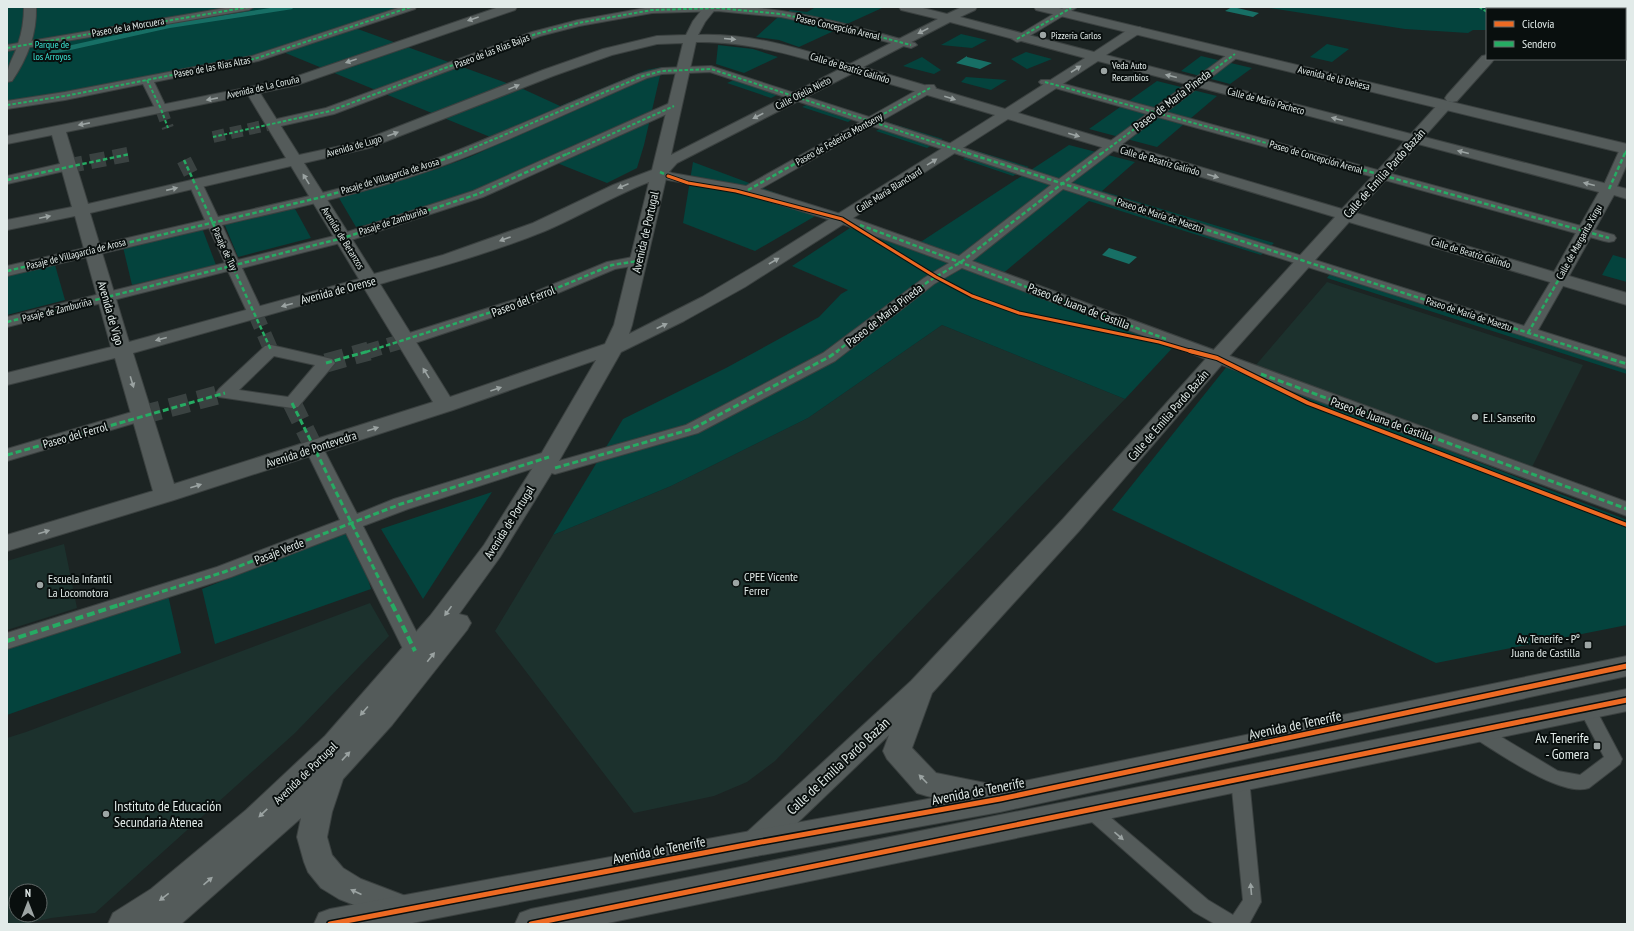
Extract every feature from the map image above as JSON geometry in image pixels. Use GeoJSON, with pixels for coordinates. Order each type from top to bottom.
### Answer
{"type":"FeatureCollection","features":[{"type":"Feature","properties":{"kind":"street"},"geometry":{"type":"LineString","coordinates":[[7,78],[23,46],[31,22],[30,7]]}},
{"type":"Feature","properties":{"kind":"street","name":"Paseo de la Morcuera"},"geometry":{"type":"LineString","coordinates":[[7,48],[249,7]]}},
{"type":"Feature","properties":{"kind":"street","name":"Paseo de las Rías Altas"},"geometry":{"type":"LineString","coordinates":[[7,105],[254,59],[411,7]]}},
{"type":"Feature","properties":{"kind":"street","name":"Avenida de La Coruña"},"geometry":{"type":"LineString","coordinates":[[7,140],[292,82],[511,7]]}},
{"type":"Feature","properties":{"kind":"street","name":"Calle de María Pacheco"},"geometry":{"type":"LineString","coordinates":[[905,7],[1019,38],[1196,82],[1627,194]]}},
{"type":"Feature","properties":{"kind":"street","name":"Calle Ofelia Nieto"},"geometry":{"type":"LineString","coordinates":[[666,169],[796,97],[850,69],[906,44],[948,18],[971,7]]}},
{"type":"Feature","properties":{"kind":"street","name":"Avenida de la Dehesa"},"geometry":{"type":"LineString","coordinates":[[1040,7],[1067,9],[1448,101],[1627,149]]}},
{"type":"Feature","properties":{"kind":"street","name":"Avenida de Portugal"},"geometry":{"type":"LineString","coordinates":[[157,924],[267,831],[331,772],[382,717],[456,627],[509,549],[552,463],[621,345],[635,324],[666,169],[696,38],[694,29],[700,19],[714,8]]}},
{"type":"Feature","properties":{"kind":"street","name":"Paseo Concepción Arenal"},"geometry":{"type":"LineString","coordinates":[[714,8],[808,19],[906,44]]}},
{"type":"Feature","properties":{"kind":"street","name":"Paseo de las Rías Bajas"},"geometry":{"type":"LineString","coordinates":[[272,124],[330,111],[536,34],[578,23],[652,10],[714,8]]}},
{"type":"Feature","properties":{"kind":"street"},"geometry":{"type":"LineString","coordinates":[[1019,38],[1067,9]]}},
{"type":"Feature","properties":{"kind":"street","name":"Avenida de la Dehesa"},"geometry":{"type":"LineString","coordinates":[[1067,9],[1136,30],[1235,54],[1627,140]]}},
{"type":"Feature","properties":{"kind":"street","name":"Calle María Blanchard"},"geometry":{"type":"LineString","coordinates":[[621,345],[669,323],[783,256],[954,149],[1006,115],[1049,83],[1095,57],[1136,30]]}},
{"type":"Feature","properties":{"kind":"street","name":"Calle de Beatriz Galindo"},"geometry":{"type":"LineString","coordinates":[[696,38],[740,40],[794,51],[850,69],[928,90],[1006,115],[1627,299]]}},
{"type":"Feature","properties":{"kind":"street","name":"Avenida de Lugo"},"geometry":{"type":"LineString","coordinates":[[7,225],[81,210],[364,145],[548,73],[608,52],[657,40],[696,38]]}},
{"type":"Feature","properties":{"kind":"street","name":"Paseo de María Pineda"},"geometry":{"type":"LineString","coordinates":[[552,463],[692,429],[829,357],[929,281],[961,262],[1155,112],[1235,54]]}},
{"type":"Feature","properties":{"kind":"street","name":"Calle de Emilia Pardo Bazán"},"geometry":{"type":"LineString","coordinates":[[756,843],[921,688],[1076,519],[1217,358],[1486,60]]}},
{"type":"Feature","properties":{"kind":"street","name":"Avenida de Portugal"},"geometry":{"type":"LineString","coordinates":[[621,345],[623,325],[638,261],[666,169],[674,106],[688,69]]}},
{"type":"Feature","properties":{"kind":"street","name":"Paseo de María de Maeztu"},"geometry":{"type":"LineString","coordinates":[[688,69],[711,69],[1061,184],[1627,364]]}},
{"type":"Feature","properties":{"kind":"street","name":"Pasaje de Villagarcía de Arosa"},"geometry":{"type":"LineString","coordinates":[[7,271],[318,198],[404,174],[445,160],[643,76],[662,71],[688,69]]}},
{"type":"Feature","properties":{"kind":"street"},"geometry":{"type":"LineString","coordinates":[[147,80],[161,109]]}},
{"type":"Feature","properties":{"kind":"street","name":"Paseo de Concepción Arenal"},"geometry":{"type":"LineString","coordinates":[[1049,83],[1609,238]]}},
{"type":"Feature","properties":{"kind":"street","name":"Paseo de Federica Montseny"},"geometry":{"type":"LineString","coordinates":[[748,190],[928,90]]}},
{"type":"Feature","properties":{"kind":"street","name":"Avenida de Betanzos"},"geometry":{"type":"LineString","coordinates":[[252,91],[446,406]]}},
{"type":"Feature","properties":{"kind":"street","name":"Pasaje de Zamburiña"},"geometry":{"type":"LineString","coordinates":[[7,322],[342,238],[478,194],[674,106]]}},
{"type":"Feature","properties":{"kind":"street","name":"Avenida de Vigo"},"geometry":{"type":"LineString","coordinates":[[58,130],[166,495]]}},
{"type":"Feature","properties":{"kind":"street","name":"Calle de Margarita Xirgu"},"geometry":{"type":"LineString","coordinates":[[1528,333],[1609,189],[1627,149]]}},
{"type":"Feature","properties":{"kind":"street"},"geometry":{"type":"LineString","coordinates":[[7,180],[68,166]]}},
{"type":"Feature","properties":{"kind":"street","name":"Paseo de Juana de Castilla"},"geometry":{"type":"LineString","coordinates":[[666,169],[748,190],[842,219],[1627,509]]}},
{"type":"Feature","properties":{"kind":"street","name":"Avenida de Orense"},"geometry":{"type":"LineString","coordinates":[[7,379],[122,350],[449,259],[539,227],[619,188],[666,169]]}},
{"type":"Feature","properties":{"kind":"street","name":"Pasaje de Tuy"},"geometry":{"type":"LineString","coordinates":[[196,184],[255,313]]}},
{"type":"Feature","properties":{"kind":"street","name":"Paseo del Ferrol"},"geometry":{"type":"LineString","coordinates":[[406,340],[526,300],[612,265],[638,261]]}},
{"type":"Feature","properties":{"kind":"street","name":"Avenida de Pontevedra"},"geometry":{"type":"LineString","coordinates":[[7,543],[166,495],[446,406],[621,345]]}},
{"type":"Feature","properties":{"kind":"street"},"geometry":{"type":"LineString","coordinates":[[270,350],[326,363],[292,403],[225,393],[270,350]]}},
{"type":"Feature","properties":{"kind":"street","name":"Paseo del Ferrol"},"geometry":{"type":"LineString","coordinates":[[7,455],[142,416]]}},
{"type":"Feature","properties":{"kind":"street"},"geometry":{"type":"LineString","coordinates":[[314,448],[415,651]]}},
{"type":"Feature","properties":{"kind":"street","name":"Avenida de Portugal"},"geometry":{"type":"LineString","coordinates":[[124,924],[162,899],[257,819],[335,744],[439,623],[492,551],[552,463]]}},
{"type":"Feature","properties":{"kind":"street","name":"Pasaje Verde"},"geometry":{"type":"LineString","coordinates":[[7,641],[224,572],[401,504],[552,463]]}},
{"type":"Feature","properties":{"kind":"street","name":"Avenida de Tenerife"},"geometry":{"type":"LineString","coordinates":[[330,924],[756,843],[1000,799],[1627,666]]}},
{"type":"Feature","properties":{"kind":"street","name":"Calle de Emilia Pardo Bazán"},"geometry":{"type":"LineString","coordinates":[[921,688],[897,752],[927,784],[1000,799]]}},
{"type":"Feature","properties":{"kind":"street"},"geometry":{"type":"LineString","coordinates":[[531,924],[1627,700]]}},
{"type":"Feature","properties":{"kind":"street","name":"Avenida de Portugal"},"geometry":{"type":"LineString","coordinates":[[331,772],[317,812],[312,836],[319,862],[332,878],[350,889],[406,910]]}},
{"type":"Feature","properties":{"kind":"lane"},"geometry":{"type":"LineString","coordinates":[[1477,731],[1554,777],[1583,783],[1614,759],[1587,709]]}},
{"type":"Feature","properties":{"kind":"lane"},"geometry":{"type":"LineString","coordinates":[[1238,924],[1252,902],[1240,779]]}},
{"type":"Feature","properties":{"kind":"lane"},"geometry":{"type":"LineString","coordinates":[[1090,810],[1201,906],[1232,924]]}},
{"type":"Feature","properties":{"kind":"shaded area"},"geometry":{"type":"Polygon","coordinates":[[[1232,7],[1259,13],[1253,17],[1225,11],[1232,7]]]}},
{"type":"Feature","properties":{"kind":"shaded area"},"geometry":{"type":"Polygon","coordinates":[[[967,56],[992,63],[980,69],[956,63],[967,56]]]}},
{"type":"Feature","properties":{"kind":"shaded area"},"geometry":{"type":"Polygon","coordinates":[[[1109,248],[1137,257],[1129,264],[1102,255],[1109,248]]]}},
{"type":"Feature","properties":{"kind":"shaded area","name":"E.I. Sanserito"},"geometry":{"type":"Polygon","coordinates":[[[1327,282],[1583,365],[1531,469],[1255,366],[1327,282]]]}},
{"type":"Feature","properties":{"kind":"shaded area","name":"CPEE Vicente Ferrer"},"geometry":{"type":"Polygon","coordinates":[[[942,325],[1125,399],[775,761],[747,782],[714,796],[634,813],[495,631],[553,535],[671,486],[808,418],[942,325]]]}},
{"type":"Feature","properties":{"kind":"shaded area","name":"Escuela Infantil La Locomotora"},"geometry":{"type":"Polygon","coordinates":[[[64,544],[77,608],[7,630],[7,561],[64,544]]]}},
{"type":"Feature","properties":{"kind":"shaded area","name":"Instituto de Educación Secundaria Atenea"},"geometry":{"type":"Polygon","coordinates":[[[370,603],[389,636],[295,733],[95,913],[48,919],[48,883],[8,883],[8,923],[29,923],[7,924],[7,738],[370,603]]]}},
{"type":"Feature","properties":{"kind":"green space","name":"Parque de los Arroyos"},"geometry":{"type":"Polygon","coordinates":[[[7,7],[407,7],[250,57],[7,103],[7,7]]]}},
{"type":"Feature","properties":{"kind":"green space"},"geometry":{"type":"Polygon","coordinates":[[[816,7],[882,8],[847,24],[892,36],[885,41],[838,29],[799,47],[779,40],[756,37],[777,18],[790,10],[807,12],[816,7]]]}},
{"type":"Feature","properties":{"kind":"green space"},"geometry":{"type":"Polygon","coordinates":[[[1263,7],[1627,7],[1626,40],[1626,8],[1486,8],[1486,30],[1473,30],[1468,33],[1405,29],[1263,7]]]}},
{"type":"Feature","properties":{"kind":"green space"},"geometry":{"type":"Polygon","coordinates":[[[355,28],[523,89],[560,106],[646,70],[662,67],[644,145],[637,168],[607,183],[557,163],[383,221],[356,227],[339,198],[437,169],[478,153],[500,141],[283,52],[355,28]]]}},
{"type":"Feature","properties":{"kind":"green space"},"geometry":{"type":"Polygon","coordinates":[[[961,34],[987,40],[972,48],[941,45],[961,34]]]}},
{"type":"Feature","properties":{"kind":"green space"},"geometry":{"type":"Polygon","coordinates":[[[1327,44],[1349,49],[1332,62],[1310,57],[1327,44]]]}},
{"type":"Feature","properties":{"kind":"green space"},"geometry":{"type":"Polygon","coordinates":[[[718,45],[753,49],[778,57],[744,73],[716,64],[718,45]]]}},
{"type":"Feature","properties":{"kind":"green space"},"geometry":{"type":"Polygon","coordinates":[[[1026,52],[1052,59],[1027,69],[1011,59],[1026,52]]]}},
{"type":"Feature","properties":{"kind":"green space"},"geometry":{"type":"Polygon","coordinates":[[[1201,56],[1252,68],[1230,84],[1181,71],[1201,56]]]}},
{"type":"Feature","properties":{"kind":"green space"},"geometry":{"type":"Polygon","coordinates":[[[922,57],[941,70],[934,74],[903,66],[922,57]]]}},
{"type":"Feature","properties":{"kind":"green space"},"geometry":{"type":"Polygon","coordinates":[[[743,76],[787,90],[771,98],[727,83],[743,76]]]}},
{"type":"Feature","properties":{"kind":"green space"},"geometry":{"type":"Polygon","coordinates":[[[966,77],[1007,80],[991,90],[961,82],[966,77]]]}},
{"type":"Feature","properties":{"kind":"green space"},"geometry":{"type":"Polygon","coordinates":[[[1157,81],[1217,96],[1157,147],[1089,129],[1157,81]]]}},
{"type":"Feature","properties":{"kind":"green space"},"geometry":{"type":"Polygon","coordinates":[[[816,100],[861,114],[848,122],[802,107],[816,100]]]}},
{"type":"Feature","properties":{"kind":"green space"},"geometry":{"type":"Polygon","coordinates":[[[890,123],[943,139],[927,148],[876,131],[890,123]]]}},
{"type":"Feature","properties":{"kind":"green space"},"geometry":{"type":"Polygon","coordinates":[[[1069,145],[1135,162],[1102,191],[1274,243],[1261,255],[1089,201],[1000,276],[1177,343],[1125,399],[942,325],[808,418],[671,486],[553,535],[623,419],[726,368],[819,317],[841,294],[848,290],[792,266],[856,224],[916,245],[1069,145]]]}},
{"type":"Feature","properties":{"kind":"green space"},"geometry":{"type":"Polygon","coordinates":[[[977,151],[1029,167],[1013,176],[963,159],[977,151]]]}},
{"type":"Feature","properties":{"kind":"green space"},"geometry":{"type":"Polygon","coordinates":[[[693,162],[824,211],[755,251],[683,223],[693,162]]]}},
{"type":"Feature","properties":{"kind":"green space"},"geometry":{"type":"Polygon","coordinates":[[[294,207],[311,238],[238,257],[224,223],[294,207]]]}},
{"type":"Feature","properties":{"kind":"green space"},"geometry":{"type":"Polygon","coordinates":[[[202,228],[216,265],[132,285],[123,247],[202,228]]]}},
{"type":"Feature","properties":{"kind":"green space"},"geometry":{"type":"Polygon","coordinates":[[[1613,255],[1627,259],[1627,282],[1602,275],[1613,255]]]}},
{"type":"Feature","properties":{"kind":"green space"},"geometry":{"type":"Polygon","coordinates":[[[55,265],[65,300],[7,315],[7,276],[55,265]]]}},
{"type":"Feature","properties":{"kind":"green space"},"geometry":{"type":"Polygon","coordinates":[[[1336,266],[1627,358],[1627,374],[1327,278],[1336,266]]]}},
{"type":"Feature","properties":{"kind":"green space"},"geometry":{"type":"Polygon","coordinates":[[[1228,365],[1627,520],[1627,625],[1436,663],[1112,510],[1228,365]]]}},
{"type":"Feature","properties":{"kind":"green space"},"geometry":{"type":"Polygon","coordinates":[[[492,492],[423,599],[381,529],[492,492]]]}},
{"type":"Feature","properties":{"kind":"green space"},"geometry":{"type":"Polygon","coordinates":[[[353,529],[371,589],[215,644],[202,589],[353,529]]]}},
{"type":"Feature","properties":{"kind":"green space"},"geometry":{"type":"Polygon","coordinates":[[[168,595],[181,653],[7,715],[7,649],[168,595]]]}},
{"type":"Feature","properties":{"kind":"waterway"},"geometry":{"type":"LineString","coordinates":[[51,52],[168,26],[291,7]]}},
{"type":"Feature","properties":{"kind":"waterway"},"geometry":{"type":"LineString","coordinates":[[1513,7],[1570,8]]}},
{"type":"Feature","properties":{"kind":"tunnel"},"geometry":{"type":"LineString","coordinates":[[161,109],[168,128]]}},
{"type":"Feature","properties":{"kind":"tunnel"},"geometry":{"type":"LineString","coordinates":[[213,137],[272,124]]}},
{"type":"Feature","properties":{"kind":"tunnel"},"geometry":{"type":"LineString","coordinates":[[68,166],[130,154]]}},
{"type":"Feature","properties":{"kind":"tunnel"},"geometry":{"type":"LineString","coordinates":[[184,160],[196,184]]}},
{"type":"Feature","properties":{"kind":"tunnel"},"geometry":{"type":"LineString","coordinates":[[255,313],[271,350]]}},
{"type":"Feature","properties":{"kind":"tunnel"},"geometry":{"type":"LineString","coordinates":[[366,352],[406,340]]}},
{"type":"Feature","properties":{"kind":"tunnel"},"geometry":{"type":"LineString","coordinates":[[326,363],[369,351]]}},
{"type":"Feature","properties":{"kind":"tunnel"},"geometry":{"type":"LineString","coordinates":[[142,415],[225,393]]}},
{"type":"Feature","properties":{"kind":"tunnel"},"geometry":{"type":"LineString","coordinates":[[292,403],[314,448]]}},
{"type":"Feature","properties":{"kind":"marked path"},"geometry":{"type":"LineString","coordinates":[[7,48],[249,7]]}},
{"type":"Feature","properties":{"kind":"marked path"},"geometry":{"type":"LineString","coordinates":[[7,105],[65,96],[254,59],[411,7]]}},
{"type":"Feature","properties":{"kind":"marked path"},"geometry":{"type":"LineString","coordinates":[[1479,7],[1486,11]]}},
{"type":"Feature","properties":{"kind":"marked path"},"geometry":{"type":"LineString","coordinates":[[213,137],[330,111],[536,34],[578,23],[652,10],[718,8],[781,14],[830,24],[911,45]]}},
{"type":"Feature","properties":{"kind":"marked path"},"geometry":{"type":"LineString","coordinates":[[1017,39],[1071,8]]}},
{"type":"Feature","properties":{"kind":"marked path"},"geometry":{"type":"LineString","coordinates":[[555,468],[692,429],[829,357],[929,281],[961,262],[1061,184],[1235,54]]}},
{"type":"Feature","properties":{"kind":"marked path"},"geometry":{"type":"LineString","coordinates":[[7,271],[318,198],[404,174],[445,160],[643,76],[662,71],[711,69],[1061,184],[1627,364]]}},
{"type":"Feature","properties":{"kind":"marked path"},"geometry":{"type":"LineString","coordinates":[[147,80],[161,109],[168,128]]}},
{"type":"Feature","properties":{"kind":"marked path"},"geometry":{"type":"LineString","coordinates":[[1045,82],[1609,238]]}},
{"type":"Feature","properties":{"kind":"marked path"},"geometry":{"type":"LineString","coordinates":[[748,190],[930,88]]}},
{"type":"Feature","properties":{"kind":"marked path"},"geometry":{"type":"LineString","coordinates":[[7,322],[343,238],[478,194],[674,106]]}},
{"type":"Feature","properties":{"kind":"marked path"},"geometry":{"type":"LineString","coordinates":[[1609,189],[1627,149]]}},
{"type":"Feature","properties":{"kind":"marked path"},"geometry":{"type":"LineString","coordinates":[[7,180],[130,154]]}},
{"type":"Feature","properties":{"kind":"marked path"},"geometry":{"type":"LineString","coordinates":[[184,160],[271,350]]}},
{"type":"Feature","properties":{"kind":"marked path"},"geometry":{"type":"LineString","coordinates":[[660,172],[671,177]]}},
{"type":"Feature","properties":{"kind":"marked path"},"geometry":{"type":"LineString","coordinates":[[860,225],[1166,339]]}},
{"type":"Feature","properties":{"kind":"marked path"},"geometry":{"type":"LineString","coordinates":[[326,363],[406,340],[526,301],[612,265],[638,261]]}},
{"type":"Feature","properties":{"kind":"marked path"},"geometry":{"type":"LineString","coordinates":[[1528,333],[1559,279]]}},
{"type":"Feature","properties":{"kind":"marked path"},"geometry":{"type":"LineString","coordinates":[[1261,374],[1627,509]]}},
{"type":"Feature","properties":{"kind":"marked path"},"geometry":{"type":"LineString","coordinates":[[7,455],[225,393]]}},
{"type":"Feature","properties":{"kind":"marked path"},"geometry":{"type":"LineString","coordinates":[[292,403],[415,651]]}},
{"type":"Feature","properties":{"kind":"marked path"},"geometry":{"type":"LineString","coordinates":[[7,641],[224,572],[401,504],[549,457]]}},
{"type":"Feature","properties":{"kind":"cycle path"},"geometry":{"type":"LineString","coordinates":[[668,176],[688,183],[736,191],[842,219],[936,277],[972,296],[1019,313],[1159,342],[1217,358],[1308,403],[1627,525]]}},
{"type":"Feature","properties":{"kind":"cycle path"},"geometry":{"type":"LineString","coordinates":[[330,924],[756,843],[1000,799],[1627,666]]}},
{"type":"Feature","properties":{"kind":"cycle path"},"geometry":{"type":"LineString","coordinates":[[531,924],[1627,700]]}},
{"type":"Feature","properties":{"kind":"place","name":"Pizzeria Carlos"},"geometry":{"type":"Point","coordinates":[1043,35]}},
{"type":"Feature","properties":{"kind":"place","name":"Veda Auto Recambios"},"geometry":{"type":"Point","coordinates":[1104,71]}},
{"type":"Feature","properties":{"kind":"place","name":"E.I. Sanserito"},"geometry":{"type":"Point","coordinates":[1475,417]}},
{"type":"Feature","properties":{"kind":"place","name":"CPEE Vicente Ferrer"},"geometry":{"type":"Point","coordinates":[736,583]}},
{"type":"Feature","properties":{"kind":"place","name":"Escuela Infantil La Locomotora"},"geometry":{"type":"Point","coordinates":[40,585]}},
{"type":"Feature","properties":{"kind":"place","name":"Av. Tenerife - Pº Juana de Castilla"},"geometry":{"type":"Point","coordinates":[1588,645]}},
{"type":"Feature","properties":{"kind":"place","name":"Av. Tenerife - Gomera"},"geometry":{"type":"Point","coordinates":[1597,746]}},
{"type":"Feature","properties":{"kind":"place","name":"Instituto de Educación Secundaria Atenea"},"geometry":{"type":"Point","coordinates":[106,814]}}]}
